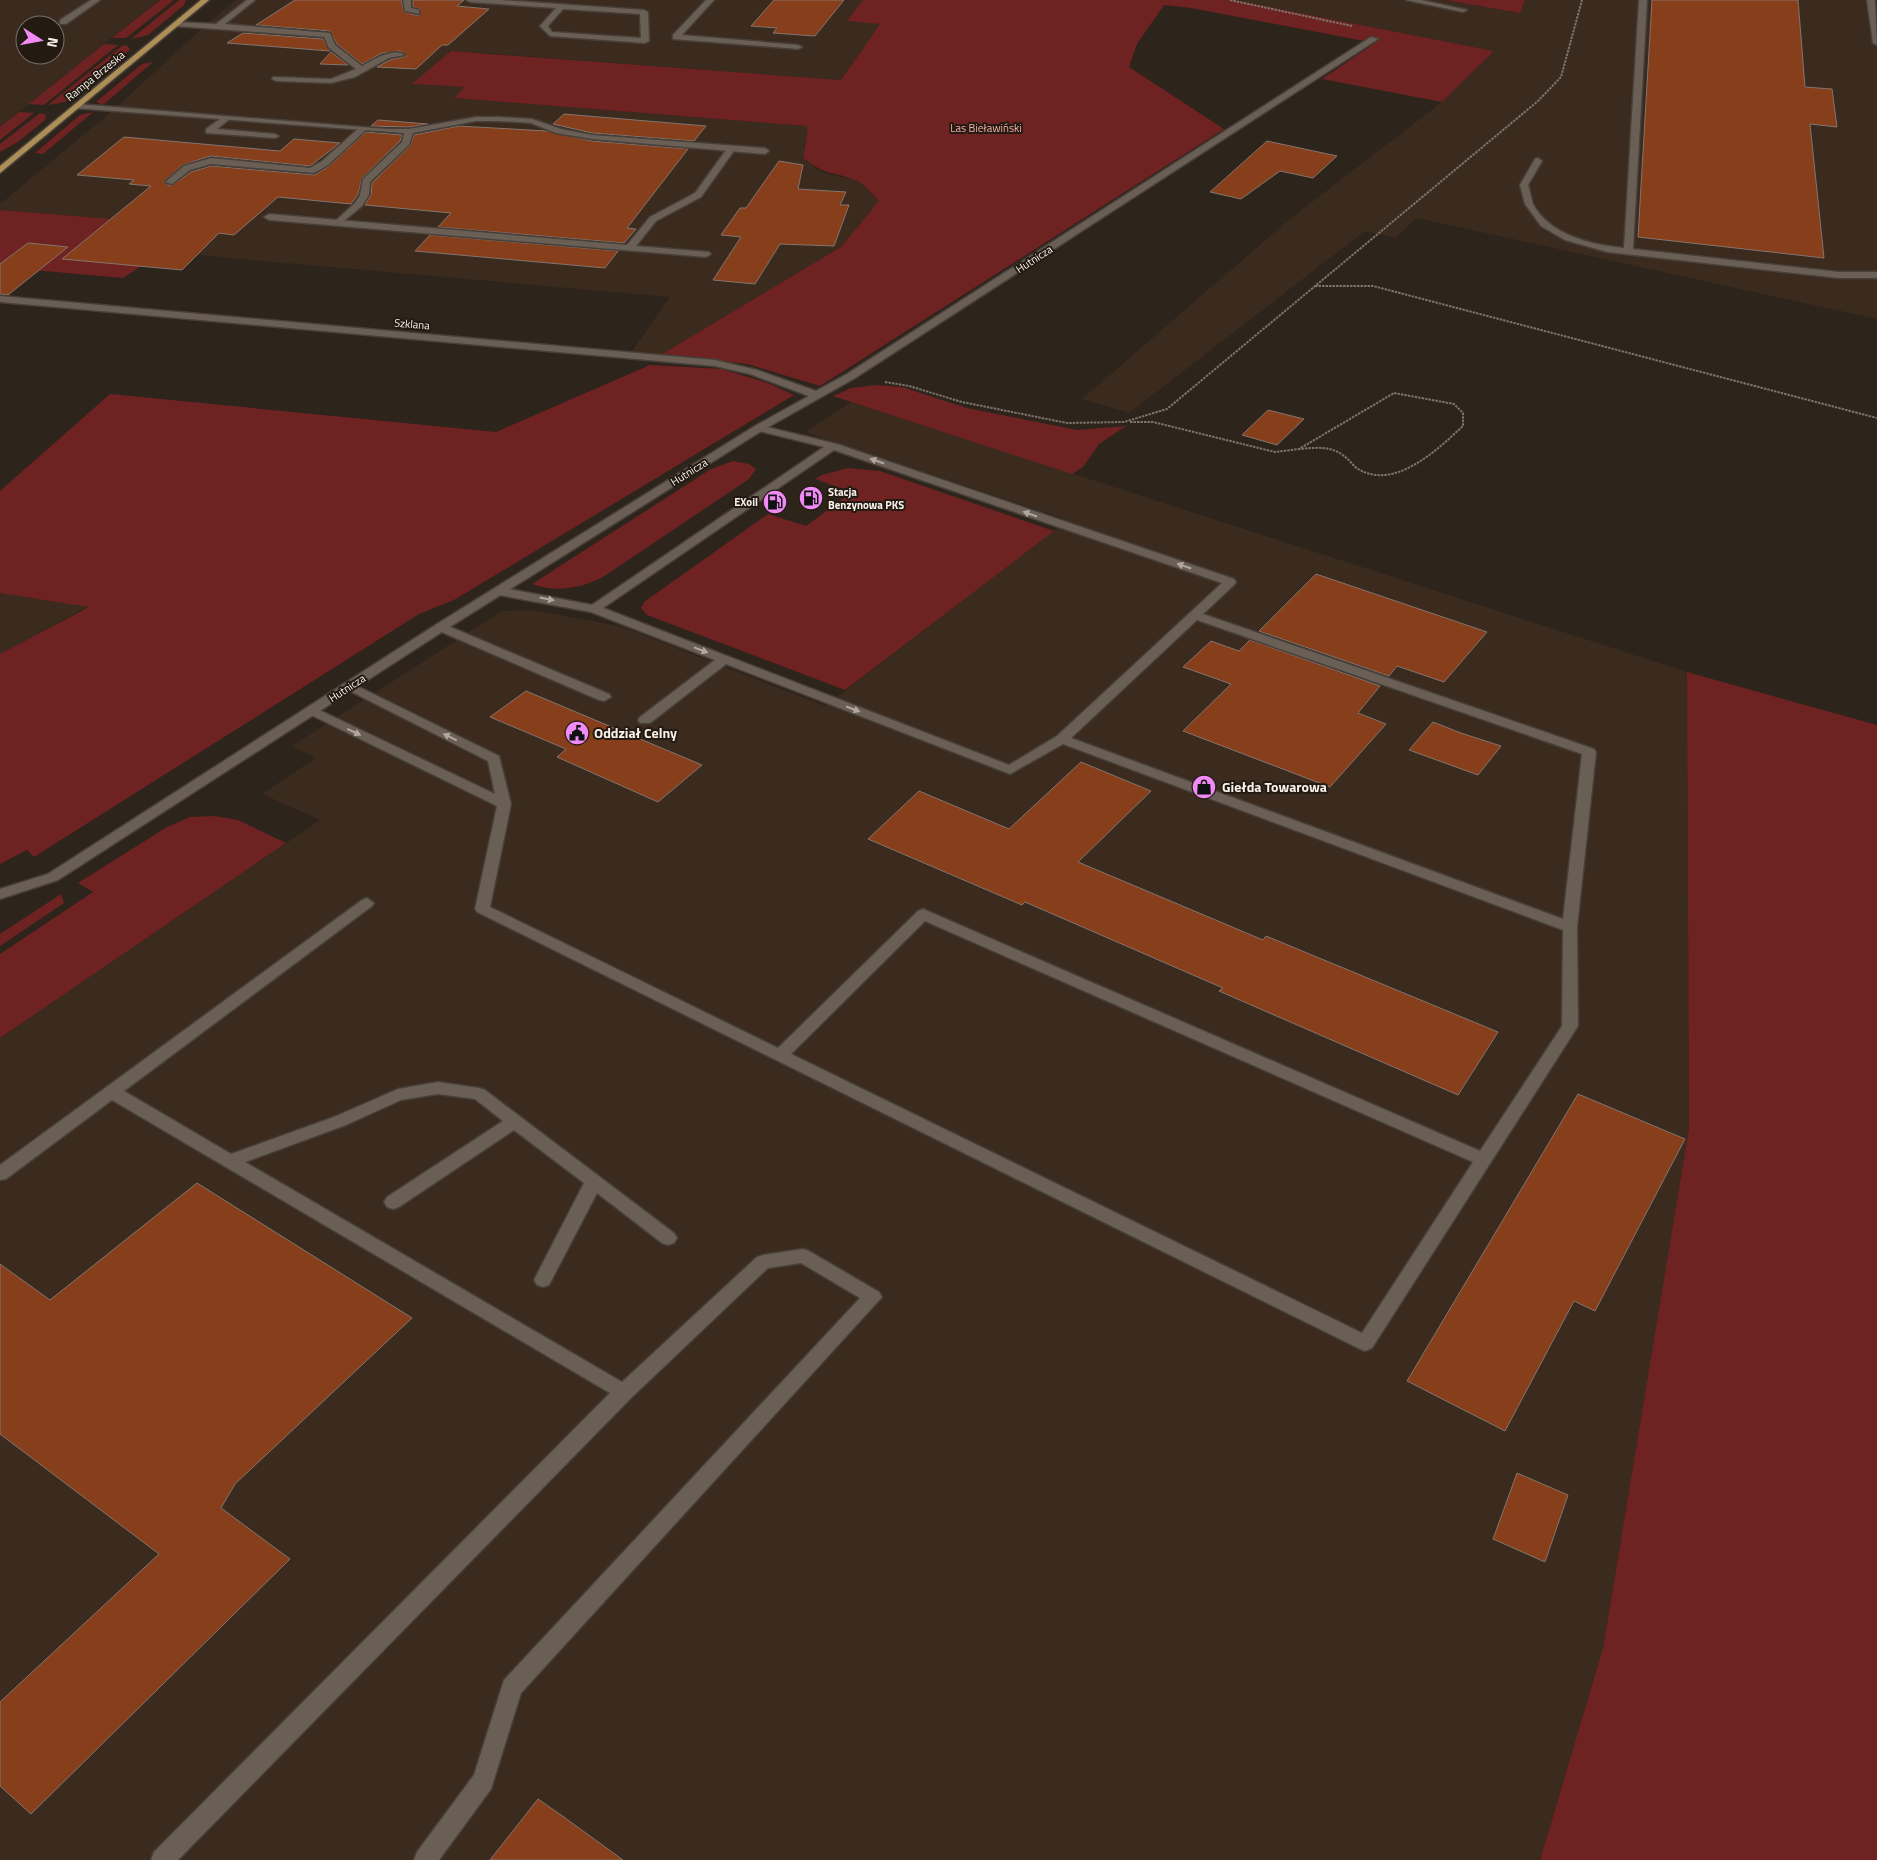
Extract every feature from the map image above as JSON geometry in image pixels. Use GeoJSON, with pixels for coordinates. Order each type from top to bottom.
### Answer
{"type":"FeatureCollection","features":[{"type":"Feature","properties":{"kind":"highway","name":"Rampa Brzeska"},"geometry":{"type":"LineString","coordinates":[[0,170],[205,0]]}},
{"type":"Feature","properties":{"kind":"street"},"geometry":{"type":"LineString","coordinates":[[65,21],[96,0]]}},
{"type":"Feature","properties":{"kind":"street"},"geometry":{"type":"LineString","coordinates":[[218,26],[251,0]]}},
{"type":"Feature","properties":{"kind":"street"},"geometry":{"type":"LineString","coordinates":[[407,0],[408,9],[416,12]]}},
{"type":"Feature","properties":{"kind":"street"},"geometry":{"type":"LineString","coordinates":[[470,0],[644,12],[645,41],[550,34],[544,26],[561,7]]}},
{"type":"Feature","properties":{"kind":"street"},"geometry":{"type":"LineString","coordinates":[[582,8],[591,0]]}},
{"type":"Feature","properties":{"kind":"street"},"geometry":{"type":"LineString","coordinates":[[710,0],[676,38],[798,47]]}},
{"type":"Feature","properties":{"kind":"street"},"geometry":{"type":"LineString","coordinates":[[1410,0],[1463,10]]}},
{"type":"Feature","properties":{"kind":"street"},"geometry":{"type":"LineString","coordinates":[[1628,251],[1644,0]]}},
{"type":"Feature","properties":{"kind":"street"},"geometry":{"type":"LineString","coordinates":[[1871,0],[1877,43]]}},
{"type":"Feature","properties":{"kind":"street"},"geometry":{"type":"LineString","coordinates":[[176,24],[327,35],[332,46],[361,69]]}},
{"type":"Feature","properties":{"kind":"street","name":"Hutnicza"},"geometry":{"type":"LineString","coordinates":[[0,894],[53,877],[441,627],[759,428],[851,376],[1374,39]]}},
{"type":"Feature","properties":{"kind":"street"},"geometry":{"type":"LineString","coordinates":[[276,80],[335,81],[353,76],[361,69],[387,56],[401,55]]}},
{"type":"Feature","properties":{"kind":"street"},"geometry":{"type":"LineString","coordinates":[[77,106],[409,131],[476,119],[532,121],[559,131],[592,137],[765,151]]}},
{"type":"Feature","properties":{"kind":"street"},"geometry":{"type":"LineString","coordinates":[[227,118],[210,131],[276,136]]}},
{"type":"Feature","properties":{"kind":"street"},"geometry":{"type":"LineString","coordinates":[[169,182],[187,168],[211,161],[311,171],[325,163],[363,129]]}},
{"type":"Feature","properties":{"kind":"street"},"geometry":{"type":"LineString","coordinates":[[339,222],[363,199],[366,193],[366,181],[406,143],[409,131]]}},
{"type":"Feature","properties":{"kind":"street"},"geometry":{"type":"LineString","coordinates":[[629,248],[653,219],[698,195],[732,148]]}},
{"type":"Feature","properties":{"kind":"street"},"geometry":{"type":"LineString","coordinates":[[1538,161],[1524,185],[1529,204],[1544,224],[1568,238],[1607,249],[1839,275],[1877,275]]}},
{"type":"Feature","properties":{"kind":"street"},"geometry":{"type":"LineString","coordinates":[[269,217],[706,254]]}},
{"type":"Feature","properties":{"kind":"street","name":"Szklana"},"geometry":{"type":"LineString","coordinates":[[0,299],[715,364],[753,372],[817,395]]}},
{"type":"Feature","properties":{"kind":"street"},"geometry":{"type":"LineString","coordinates":[[499,591],[594,609],[1010,770],[1062,739],[1230,582],[832,446],[759,428]]}},
{"type":"Feature","properties":{"kind":"street"},"geometry":{"type":"LineString","coordinates":[[594,609],[832,446]]}},
{"type":"Feature","properties":{"kind":"street"},"geometry":{"type":"LineString","coordinates":[[348,687],[494,759],[504,804],[482,908],[778,1056],[1365,1343],[1570,1026],[1570,927],[1588,752],[1194,615]]}},
{"type":"Feature","properties":{"kind":"street"},"geometry":{"type":"LineString","coordinates":[[441,627],[604,697]]}},
{"type":"Feature","properties":{"kind":"street"},"geometry":{"type":"LineString","coordinates":[[645,720],[725,659]]}},
{"type":"Feature","properties":{"kind":"street"},"geometry":{"type":"LineString","coordinates":[[310,712],[504,804]]}},
{"type":"Feature","properties":{"kind":"street"},"geometry":{"type":"LineString","coordinates":[[1062,739],[1570,927]]}},
{"type":"Feature","properties":{"kind":"street"},"geometry":{"type":"LineString","coordinates":[[0,1174],[367,903]]}},
{"type":"Feature","properties":{"kind":"street"},"geometry":{"type":"LineString","coordinates":[[778,1056],[923,914],[1484,1160]]}},
{"type":"Feature","properties":{"kind":"street"},"geometry":{"type":"LineString","coordinates":[[230,1161],[340,1121],[398,1095],[438,1088],[479,1094],[668,1238]]}},
{"type":"Feature","properties":{"kind":"street"},"geometry":{"type":"LineString","coordinates":[[112,1092],[624,1392]]}},
{"type":"Feature","properties":{"kind":"street"},"geometry":{"type":"LineString","coordinates":[[393,1202],[515,1121]]}},
{"type":"Feature","properties":{"kind":"street"},"geometry":{"type":"LineString","coordinates":[[543,1280],[594,1181]]}},
{"type":"Feature","properties":{"kind":"street"},"geometry":{"type":"LineString","coordinates":[[162,1860],[624,1392],[763,1262],[803,1256],[873,1297],[512,1687],[483,1781],[425,1860]]}},
{"type":"Feature","properties":{"kind":"path"},"geometry":{"type":"LineString","coordinates":[[1230,0],[1269,10],[1378,31],[1381,34],[1374,39]]}},
{"type":"Feature","properties":{"kind":"path"},"geometry":{"type":"LineString","coordinates":[[1124,422],[1167,409],[1538,101],[1561,77],[1582,0]]}},
{"type":"Feature","properties":{"kind":"path"},"geometry":{"type":"LineString","coordinates":[[1314,286],[1373,286],[1877,418]]}},
{"type":"Feature","properties":{"kind":"path"},"geometry":{"type":"LineString","coordinates":[[851,376],[909,386],[962,402],[1068,424],[1153,422],[1276,452],[1324,447],[1341,452],[1359,470],[1385,475],[1420,462],[1463,426],[1463,413],[1454,404],[1394,393],[1299,449]]}},
{"type":"Feature","properties":{"kind":"shaded area"},"geometry":{"type":"Polygon","coordinates":[[[0,0],[159,0],[0,127],[0,0]]]}},
{"type":"Feature","properties":{"kind":"shaded area"},"geometry":{"type":"Polygon","coordinates":[[[236,0],[863,0],[848,21],[880,24],[841,80],[472,52],[412,84],[465,87],[455,98],[807,126],[808,137],[803,149],[815,168],[828,174],[857,180],[880,201],[841,247],[662,354],[632,351],[670,297],[162,252],[173,224],[0,210],[0,204],[110,113],[209,22],[236,0]]]}},
{"type":"Feature","properties":{"kind":"shaded area"},"geometry":{"type":"Polygon","coordinates":[[[1233,0],[1445,0],[1520,13],[1525,0],[1877,0],[1877,319],[1417,218],[1395,238],[1365,231],[1129,413],[1082,399],[1291,218],[1442,102],[1494,51],[1233,0]]]}},
{"type":"Feature","properties":{"kind":"shaded area"},"geometry":{"type":"Polygon","coordinates":[[[851,402],[1687,672],[1689,1128],[1603,1648],[1540,1860],[0,1860],[0,1038],[320,820],[262,794],[316,758],[292,746],[502,611],[531,610],[620,626],[825,706],[1068,520],[805,432],[851,402]]]}},
{"type":"Feature","properties":{"kind":"shaded area"},"geometry":{"type":"Polygon","coordinates":[[[0,593],[89,606],[0,654],[0,593]]]}},
{"type":"Feature","properties":{"kind":"green space"},"geometry":{"type":"Polygon","coordinates":[[[160,0],[174,0],[126,38],[112,38],[160,0]]]}},
{"type":"Feature","properties":{"kind":"green space"},"geometry":{"type":"Polygon","coordinates":[[[179,0],[186,0],[184,5],[148,35],[131,39],[179,0]]]}},
{"type":"Feature","properties":{"kind":"green space","name":"Las Bieławiński"},"geometry":{"type":"Polygon","coordinates":[[[863,0],[1233,0],[1494,51],[1442,102],[1322,79],[1375,43],[1191,8],[1164,5],[1137,44],[1129,67],[1224,129],[820,386],[747,364],[662,354],[841,247],[879,201],[865,186],[847,177],[818,168],[804,158],[807,126],[454,98],[465,87],[412,84],[451,51],[841,80],[880,24],[847,21],[863,0]]]}},
{"type":"Feature","properties":{"kind":"green space"},"geometry":{"type":"Polygon","coordinates":[[[1445,0],[1525,0],[1520,13],[1445,0]]]}},
{"type":"Feature","properties":{"kind":"green space"},"geometry":{"type":"Polygon","coordinates":[[[104,44],[118,45],[44,105],[29,104],[104,44]]]}},
{"type":"Feature","properties":{"kind":"green space"},"geometry":{"type":"Polygon","coordinates":[[[123,45],[128,46],[130,50],[65,102],[48,105],[123,45]]]}},
{"type":"Feature","properties":{"kind":"green space"},"geometry":{"type":"Polygon","coordinates":[[[153,62],[103,105],[96,102],[142,64],[153,62]]]}},
{"type":"Feature","properties":{"kind":"green space"},"geometry":{"type":"Polygon","coordinates":[[[19,112],[34,113],[0,140],[0,127],[19,112]]]}},
{"type":"Feature","properties":{"kind":"green space"},"geometry":{"type":"Polygon","coordinates":[[[93,112],[43,154],[35,153],[80,115],[93,112]]]}},
{"type":"Feature","properties":{"kind":"green space"},"geometry":{"type":"Polygon","coordinates":[[[40,113],[46,115],[45,120],[18,142],[0,152],[0,144],[40,113]]]}},
{"type":"Feature","properties":{"kind":"green space"},"geometry":{"type":"Polygon","coordinates":[[[0,210],[174,224],[162,252],[123,278],[0,267],[0,210]]]}},
{"type":"Feature","properties":{"kind":"green space"},"geometry":{"type":"Polygon","coordinates":[[[650,365],[722,369],[768,383],[794,395],[454,600],[419,614],[34,857],[27,850],[0,864],[0,654],[89,607],[0,593],[0,491],[110,394],[496,432],[650,365]]]}},
{"type":"Feature","properties":{"kind":"green space"},"geometry":{"type":"Polygon","coordinates":[[[876,385],[902,387],[967,408],[1077,430],[1126,426],[1099,444],[1083,467],[1072,474],[833,396],[851,388],[876,385]]]}},
{"type":"Feature","properties":{"kind":"green space"},"geometry":{"type":"Polygon","coordinates":[[[733,461],[749,464],[756,469],[749,479],[603,577],[586,584],[559,589],[532,584],[711,469],[733,461]]]}},
{"type":"Feature","properties":{"kind":"green space"},"geometry":{"type":"Polygon","coordinates":[[[848,468],[880,471],[1054,531],[845,690],[647,615],[641,608],[644,602],[768,514],[806,526],[852,492],[815,479],[822,475],[848,468]]]}},
{"type":"Feature","properties":{"kind":"green space"},"geometry":{"type":"Polygon","coordinates":[[[1687,672],[1877,725],[1877,1860],[1540,1860],[1603,1648],[1689,1128],[1687,672]]]}},
{"type":"Feature","properties":{"kind":"green space"},"geometry":{"type":"Polygon","coordinates":[[[215,816],[238,820],[286,843],[0,1038],[0,954],[93,892],[78,883],[167,827],[190,817],[215,816]]]}},
{"type":"Feature","properties":{"kind":"green space"},"geometry":{"type":"Polygon","coordinates":[[[61,894],[64,903],[0,946],[0,934],[61,894]]]}},
{"type":"Feature","properties":{"kind":"building"},"geometry":{"type":"Polygon","coordinates":[[[295,0],[401,0],[404,12],[419,16],[420,9],[413,7],[413,0],[464,0],[457,6],[489,9],[448,45],[442,45],[416,69],[377,67],[390,60],[407,56],[400,51],[382,53],[362,64],[337,44],[330,31],[256,25],[295,0]]]}},
{"type":"Feature","properties":{"kind":"building"},"geometry":{"type":"Polygon","coordinates":[[[774,0],[844,0],[815,36],[773,33],[777,28],[751,26],[774,0]]]}},
{"type":"Feature","properties":{"kind":"building"},"geometry":{"type":"Polygon","coordinates":[[[1652,0],[1798,0],[1805,87],[1832,89],[1837,127],[1810,124],[1824,258],[1638,237],[1652,0]]]}},
{"type":"Feature","properties":{"kind":"building"},"geometry":{"type":"Polygon","coordinates":[[[243,33],[323,39],[330,51],[227,43],[243,33]]]}},
{"type":"Feature","properties":{"kind":"building"},"geometry":{"type":"Polygon","coordinates":[[[331,52],[348,65],[320,64],[331,52]]]}},
{"type":"Feature","properties":{"kind":"building"},"geometry":{"type":"Polygon","coordinates":[[[564,114],[706,126],[694,141],[592,133],[553,124],[564,114]]]}},
{"type":"Feature","properties":{"kind":"building"},"geometry":{"type":"Polygon","coordinates":[[[378,120],[428,124],[409,127],[371,126],[378,120]]]}},
{"type":"Feature","properties":{"kind":"building"},"geometry":{"type":"Polygon","coordinates":[[[459,126],[547,131],[592,141],[688,149],[627,228],[636,229],[624,243],[438,227],[451,213],[365,205],[371,195],[372,183],[410,146],[414,135],[459,126]]]}},
{"type":"Feature","properties":{"kind":"building"},"geometry":{"type":"Polygon","coordinates":[[[366,132],[402,135],[400,141],[362,178],[358,194],[351,204],[278,197],[234,235],[219,233],[182,270],[62,259],[151,186],[129,184],[134,180],[77,175],[124,137],[280,151],[294,139],[340,143],[310,166],[210,156],[183,165],[163,182],[171,186],[191,172],[211,166],[315,175],[329,166],[366,132]]]}},
{"type":"Feature","properties":{"kind":"building"},"geometry":{"type":"Polygon","coordinates":[[[1267,141],[1337,156],[1313,178],[1280,171],[1241,199],[1210,192],[1267,141]]]}},
{"type":"Feature","properties":{"kind":"building"},"geometry":{"type":"Polygon","coordinates":[[[779,161],[803,165],[798,189],[846,192],[840,205],[849,205],[834,246],[780,244],[755,284],[713,280],[741,237],[721,235],[740,208],[746,208],[779,161]]]}},
{"type":"Feature","properties":{"kind":"building"},"geometry":{"type":"Polygon","coordinates":[[[430,235],[618,251],[605,268],[415,251],[430,235]]]}},
{"type":"Feature","properties":{"kind":"building"},"geometry":{"type":"Polygon","coordinates":[[[28,243],[68,247],[8,295],[0,294],[0,264],[28,243]]]}},
{"type":"Feature","properties":{"kind":"building"},"geometry":{"type":"Polygon","coordinates":[[[1268,410],[1304,419],[1277,445],[1242,435],[1268,410]]]}},
{"type":"Feature","properties":{"kind":"building"},"geometry":{"type":"Polygon","coordinates":[[[1316,574],[1487,632],[1444,682],[1397,666],[1389,676],[1259,631],[1316,574]]]}},
{"type":"Feature","properties":{"kind":"building"},"geometry":{"type":"Polygon","coordinates":[[[1250,640],[1380,686],[1358,713],[1386,724],[1330,787],[1183,731],[1231,684],[1183,667],[1211,641],[1239,651],[1250,640]]]}},
{"type":"Feature","properties":{"kind":"building","name":"Oddział Celny"},"geometry":{"type":"Polygon","coordinates":[[[526,691],[702,765],[658,802],[557,757],[566,749],[490,717],[526,691]]]}},
{"type":"Feature","properties":{"kind":"building"},"geometry":{"type":"Polygon","coordinates":[[[1433,722],[1501,746],[1478,775],[1409,750],[1433,722]]]}},
{"type":"Feature","properties":{"kind":"building"},"geometry":{"type":"Polygon","coordinates":[[[1081,762],[1151,791],[1078,862],[1263,940],[1266,936],[1498,1032],[1458,1095],[1219,991],[1223,988],[1025,902],[1022,905],[868,839],[919,791],[1009,829],[1081,762]]]}},
{"type":"Feature","properties":{"kind":"building"},"geometry":{"type":"Polygon","coordinates":[[[1578,1094],[1685,1139],[1595,1311],[1574,1301],[1505,1431],[1407,1381],[1578,1094]]]}},
{"type":"Feature","properties":{"kind":"building"},"geometry":{"type":"Polygon","coordinates":[[[197,1183],[412,1318],[235,1484],[221,1508],[290,1559],[31,1814],[0,1786],[0,1702],[159,1554],[0,1434],[0,1264],[50,1300],[197,1183]]]}},
{"type":"Feature","properties":{"kind":"building"},"geometry":{"type":"Polygon","coordinates":[[[1517,1473],[1568,1495],[1545,1562],[1493,1539],[1517,1473]]]}},
{"type":"Feature","properties":{"kind":"building"},"geometry":{"type":"Polygon","coordinates":[[[538,1799],[561,1815],[623,1860],[490,1860],[538,1799]]]}},
{"type":"Feature","properties":{"kind":"place","name":"Stacja Benzynowa PKS"},"geometry":{"type":"Point","coordinates":[811,498]}},
{"type":"Feature","properties":{"kind":"place","name":"EXoil"},"geometry":{"type":"Point","coordinates":[775,502]}},
{"type":"Feature","properties":{"kind":"place","name":"Oddział Celny"},"geometry":{"type":"Point","coordinates":[577,733]}},
{"type":"Feature","properties":{"kind":"place","name":"Giełda Towarowa"},"geometry":{"type":"Point","coordinates":[1204,787]}}]}
